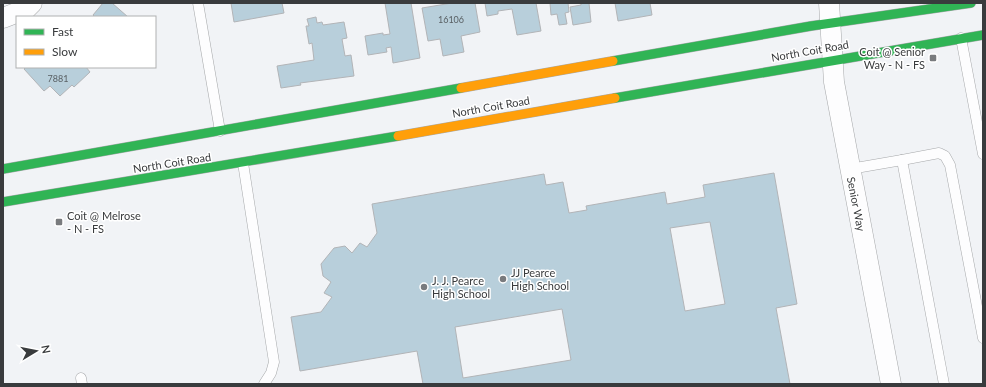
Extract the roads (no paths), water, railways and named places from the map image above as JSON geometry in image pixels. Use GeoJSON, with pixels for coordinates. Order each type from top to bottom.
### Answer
{"type":"FeatureCollection","features":[{"type":"Feature","properties":{"kind":"main road","name":"North Coit Road"},"geometry":{"type":"LineString","coordinates":[[3,169],[831,23],[971,3]]}},
{"type":"Feature","properties":{"kind":"main road","name":"North Coit Road"},"geometry":{"type":"LineString","coordinates":[[3,202],[243,164],[983,35]]}},
{"type":"Feature","properties":{"kind":"street"},"geometry":{"type":"LineString","coordinates":[[3,18],[26,9],[32,3]]}},
{"type":"Feature","properties":{"kind":"street","name":"Senior Way"},"geometry":{"type":"LineString","coordinates":[[829,3],[834,82],[891,384]]}},
{"type":"Feature","properties":{"kind":"lane"},"geometry":{"type":"LineString","coordinates":[[198,3],[220,131]]}},
{"type":"Feature","properties":{"kind":"lane"},"geometry":{"type":"LineString","coordinates":[[961,38],[983,154]]}},
{"type":"Feature","properties":{"kind":"lane"},"geometry":{"type":"LineString","coordinates":[[850,169],[939,153],[945,156],[950,165],[983,338]]}},
{"type":"Feature","properties":{"kind":"lane"},"geometry":{"type":"LineString","coordinates":[[902,160],[944,384]]}},
{"type":"Feature","properties":{"kind":"lane"},"geometry":{"type":"LineString","coordinates":[[243,164],[274,362],[272,373],[264,384]]}},
{"type":"Feature","properties":{"kind":"place","name":"Coit @ Senior Way - N - FS"},"geometry":{"type":"Point","coordinates":[933,58]}},
{"type":"Feature","properties":{"kind":"place","name":"Coit @ Melrose - N - FS"},"geometry":{"type":"Point","coordinates":[59,222]}},
{"type":"Feature","properties":{"kind":"place","name":"JJ Pearce High School"},"geometry":{"type":"Point","coordinates":[503,279]}},
{"type":"Feature","properties":{"kind":"place","name":"J. J. Pearce High School"},"geometry":{"type":"Point","coordinates":[424,287]}}]}
